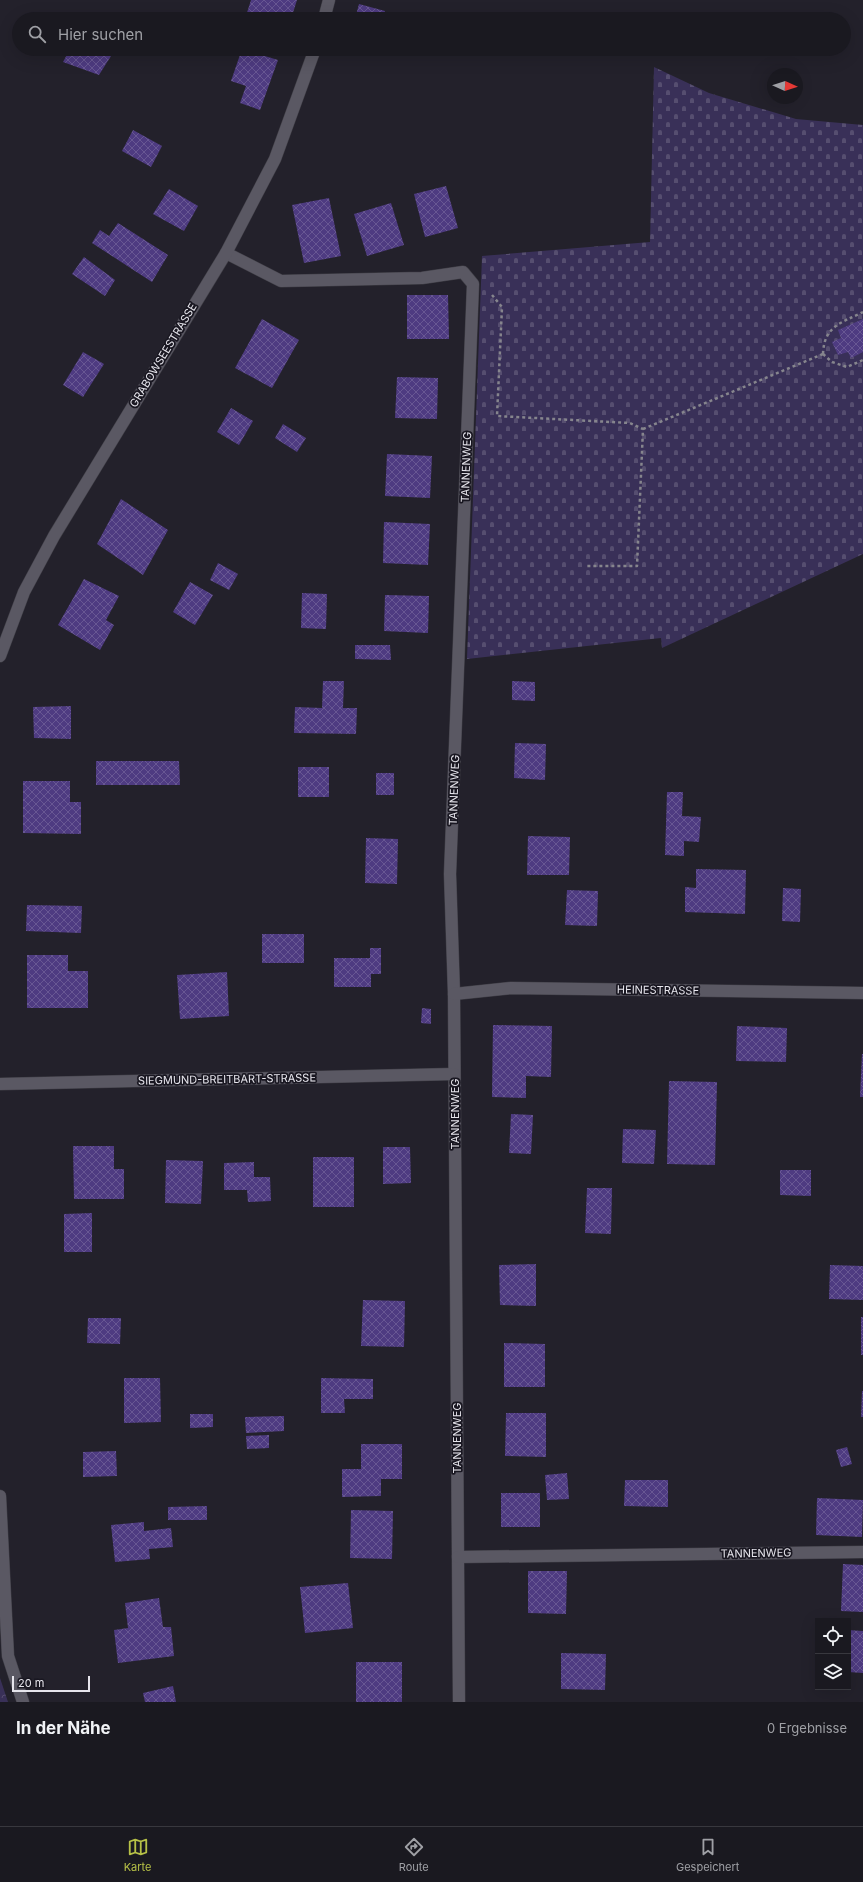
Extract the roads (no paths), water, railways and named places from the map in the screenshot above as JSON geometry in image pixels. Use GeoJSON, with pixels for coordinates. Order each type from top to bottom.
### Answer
{"type":"FeatureCollection","features":[{"type":"Feature","properties":{"kind":"street"},"geometry":{"type":"LineString","coordinates":[[326,12],[329,0]]}},
{"type":"Feature","properties":{"kind":"street","name":"GRABOWSEESTRASSE"},"geometry":{"type":"LineString","coordinates":[[0,656],[24,592],[54,536],[226,253],[275,160],[312,56]]}},
{"type":"Feature","properties":{"kind":"street","name":"TANNENWEG"},"geometry":{"type":"LineString","coordinates":[[226,253],[281,281],[422,278],[463,272],[473,284],[450,874],[454,994],[459,1702]]}},
{"type":"Feature","properties":{"kind":"street","name":"HEINESTRASSE"},"geometry":{"type":"LineString","coordinates":[[454,994],[511,988],[863,993]]}},
{"type":"Feature","properties":{"kind":"street","name":"SIEGMUND-BREITBART-STRASSE"},"geometry":{"type":"LineString","coordinates":[[0,1084],[454,1074]]}},
{"type":"Feature","properties":{"kind":"street"},"geometry":{"type":"LineString","coordinates":[[0,1496],[8,1656],[23,1702]]}},
{"type":"Feature","properties":{"kind":"street","name":"TANNENWEG"},"geometry":{"type":"LineString","coordinates":[[458,1558],[863,1552]]}}]}
